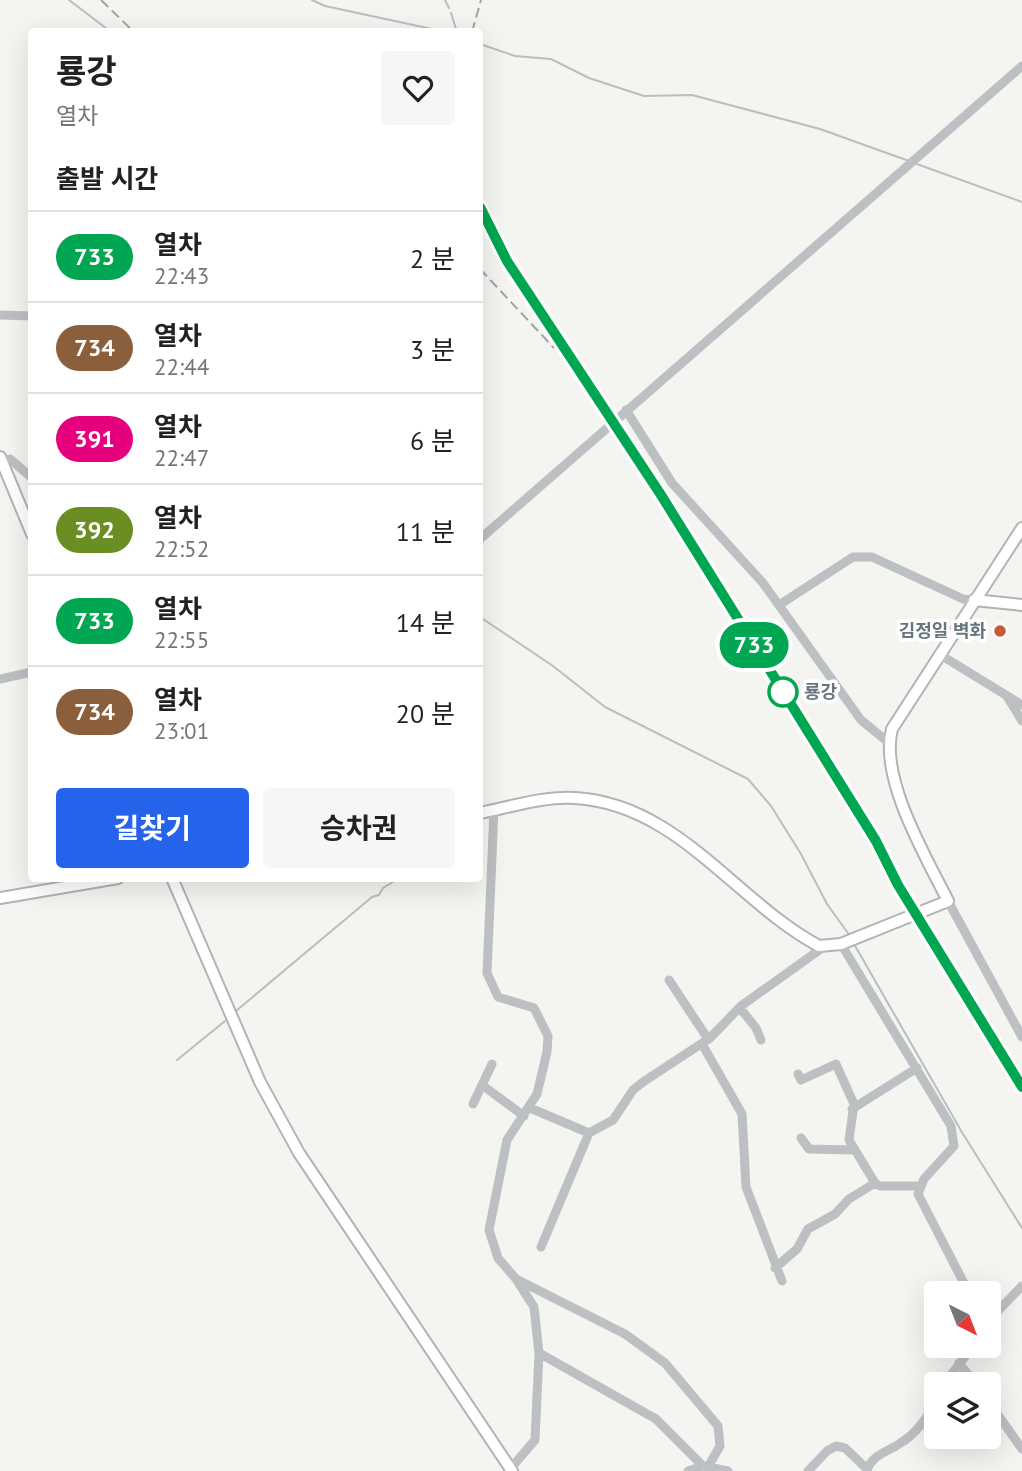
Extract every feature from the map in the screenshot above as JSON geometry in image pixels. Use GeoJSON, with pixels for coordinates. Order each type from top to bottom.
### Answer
{"type":"FeatureCollection","features":[{"type":"Feature","properties":{"kind":"main road"},"geometry":{"type":"LineString","coordinates":[[1,460],[28,524]]}},
{"type":"Feature","properties":{"kind":"main road"},"geometry":{"type":"LineString","coordinates":[[483,812],[557,798],[576,798],[602,802],[648,817],[807,939],[825,946],[849,942],[948,901],[903,808],[888,742],[892,729],[1022,528]]}},
{"type":"Feature","properties":{"kind":"main road"},"geometry":{"type":"LineString","coordinates":[[974,600],[1022,605]]}},
{"type":"Feature","properties":{"kind":"main road"},"geometry":{"type":"LineString","coordinates":[[0,898],[94,882]]}},
{"type":"Feature","properties":{"kind":"main road"},"geometry":{"type":"LineString","coordinates":[[174,882],[249,1060],[299,1153],[511,1470]]}},
{"type":"Feature","properties":{"kind":"street"},"geometry":{"type":"LineString","coordinates":[[483,536],[1022,66]]}},
{"type":"Feature","properties":{"kind":"street"},"geometry":{"type":"LineString","coordinates":[[0,315],[28,316]]}},
{"type":"Feature","properties":{"kind":"street"},"geometry":{"type":"LineString","coordinates":[[626,410],[672,483],[779,605],[861,720],[888,742]]}},
{"type":"Feature","properties":{"kind":"street"},"geometry":{"type":"LineString","coordinates":[[1,460],[9,459],[28,475]]}},
{"type":"Feature","properties":{"kind":"street"},"geometry":{"type":"LineString","coordinates":[[779,605],[853,557],[861,555],[872,557],[962,599],[974,600]]}},
{"type":"Feature","properties":{"kind":"street"},"geometry":{"type":"LineString","coordinates":[[939,654],[1022,705]]}},
{"type":"Feature","properties":{"kind":"street"},"geometry":{"type":"LineString","coordinates":[[0,679],[28,673]]}},
{"type":"Feature","properties":{"kind":"street"},"geometry":{"type":"LineString","coordinates":[[1007,697],[1022,721]]}},
{"type":"Feature","properties":{"kind":"street"},"geometry":{"type":"LineString","coordinates":[[494,810],[487,973],[498,998],[534,1008],[548,1036],[539,1087],[527,1112],[507,1140],[489,1230],[495,1254],[534,1307],[539,1353],[535,1440],[511,1470]]}},
{"type":"Feature","properties":{"kind":"street"},"geometry":{"type":"LineString","coordinates":[[948,901],[1022,1037]]}},
{"type":"Feature","properties":{"kind":"street"},"geometry":{"type":"LineString","coordinates":[[798,1074],[801,1080],[836,1064],[852,1096],[849,1140],[875,1183],[880,1186],[919,1186],[954,1146],[954,1138],[849,942]]}},
{"type":"Feature","properties":{"kind":"street"},"geometry":{"type":"LineString","coordinates":[[541,1247],[589,1133],[613,1120],[633,1090],[705,1041],[740,1008],[825,946]]}},
{"type":"Feature","properties":{"kind":"street"},"geometry":{"type":"LineString","coordinates":[[669,980],[705,1041],[742,1114],[746,1187],[782,1281]]}},
{"type":"Feature","properties":{"kind":"street"},"geometry":{"type":"LineString","coordinates":[[740,1008],[756,1028],[761,1040]]}},
{"type":"Feature","properties":{"kind":"street"},"geometry":{"type":"LineString","coordinates":[[473,1104],[492,1064]]}},
{"type":"Feature","properties":{"kind":"street"},"geometry":{"type":"LineString","coordinates":[[852,1109],[917,1069]]}},
{"type":"Feature","properties":{"kind":"street"},"geometry":{"type":"LineString","coordinates":[[482,1085],[527,1112],[589,1133]]}},
{"type":"Feature","properties":{"kind":"street"},"geometry":{"type":"LineString","coordinates":[[801,1138],[809,1149],[854,1150]]}},
{"type":"Feature","properties":{"kind":"street"},"geometry":{"type":"LineString","coordinates":[[775,1268],[797,1249],[808,1229],[835,1214],[849,1199],[875,1183]]}},
{"type":"Feature","properties":{"kind":"street"},"geometry":{"type":"LineString","coordinates":[[919,1186],[922,1202],[963,1281]]}},
{"type":"Feature","properties":{"kind":"street"},"geometry":{"type":"LineString","coordinates":[[516,1279],[625,1335],[657,1356],[718,1426],[720,1446],[705,1467]]}},
{"type":"Feature","properties":{"kind":"street"},"geometry":{"type":"LineString","coordinates":[[1001,1308],[1022,1286]]}},
{"type":"Feature","properties":{"kind":"street"},"geometry":{"type":"LineString","coordinates":[[539,1353],[656,1419],[705,1467]]}},
{"type":"Feature","properties":{"kind":"street"},"geometry":{"type":"LineString","coordinates":[[953,1372],[963,1358]]}},
{"type":"Feature","properties":{"kind":"street"},"geometry":{"type":"LineString","coordinates":[[959,1363],[966,1372]]}},
{"type":"Feature","properties":{"kind":"street"},"geometry":{"type":"LineString","coordinates":[[808,1471],[827,1451],[836,1446],[845,1448],[867,1470],[879,1455],[909,1436],[924,1418]]}},
{"type":"Feature","properties":{"kind":"street"},"geometry":{"type":"LineString","coordinates":[[1001,1419],[1022,1449]]}},
{"type":"Feature","properties":{"kind":"street"},"geometry":{"type":"LineString","coordinates":[[688,1471],[705,1467],[728,1471]]}},
{"type":"Feature","properties":{"kind":"waterway"},"geometry":{"type":"LineString","coordinates":[[69,0],[106,28]]}},
{"type":"Feature","properties":{"kind":"waterway"},"geometry":{"type":"LineString","coordinates":[[312,0],[325,6],[427,28]]}},
{"type":"Feature","properties":{"kind":"waterway"},"geometry":{"type":"LineString","coordinates":[[445,0],[449,8]]}},
{"type":"Feature","properties":{"kind":"waterway"},"geometry":{"type":"LineString","coordinates":[[451,13],[456,28]]}},
{"type":"Feature","properties":{"kind":"waterway"},"geometry":{"type":"LineString","coordinates":[[483,45],[515,56],[551,59],[589,78],[644,96],[692,95],[820,129],[909,161]]}},
{"type":"Feature","properties":{"kind":"waterway"},"geometry":{"type":"LineString","coordinates":[[914,163],[1022,202]]}},
{"type":"Feature","properties":{"kind":"waterway"},"geometry":{"type":"LineString","coordinates":[[483,619],[553,666],[605,707],[748,779],[771,806],[801,854],[827,904],[850,936]]}},
{"type":"Feature","properties":{"kind":"waterway"},"geometry":{"type":"LineString","coordinates":[[236,1011],[393,882]]}},
{"type":"Feature","properties":{"kind":"waterway"},"geometry":{"type":"LineString","coordinates":[[854,944],[963,1134],[1022,1228]]}},
{"type":"Feature","properties":{"kind":"waterway"},"geometry":{"type":"LineString","coordinates":[[177,1060],[225,1021]]}},
{"type":"Feature","properties":{"kind":"railway"},"geometry":{"type":"LineString","coordinates":[[101,0],[130,28]]}},
{"type":"Feature","properties":{"kind":"railway"},"geometry":{"type":"LineString","coordinates":[[473,28],[481,0]]}},
{"type":"Feature","properties":{"kind":"railway"},"geometry":{"type":"LineString","coordinates":[[483,213],[507,261],[652,481],[876,841],[898,885],[1022,1087]]}},
{"type":"Feature","properties":{"kind":"railway"},"geometry":{"type":"LineString","coordinates":[[483,272],[554,348]]}},
{"type":"Feature","properties":{"kind":"train","name":"733"},"geometry":{"type":"LineString","coordinates":[[483,216],[507,261],[670,509],[876,841],[898,885],[1022,1087]]}},
{"type":"Feature","properties":{"kind":"place","name":"김정일 벽화"},"geometry":{"type":"Point","coordinates":[1000,631]}},
{"type":"Feature","properties":{"kind":"place","name":"룡강"},"geometry":{"type":"Point","coordinates":[783,692]}}]}
